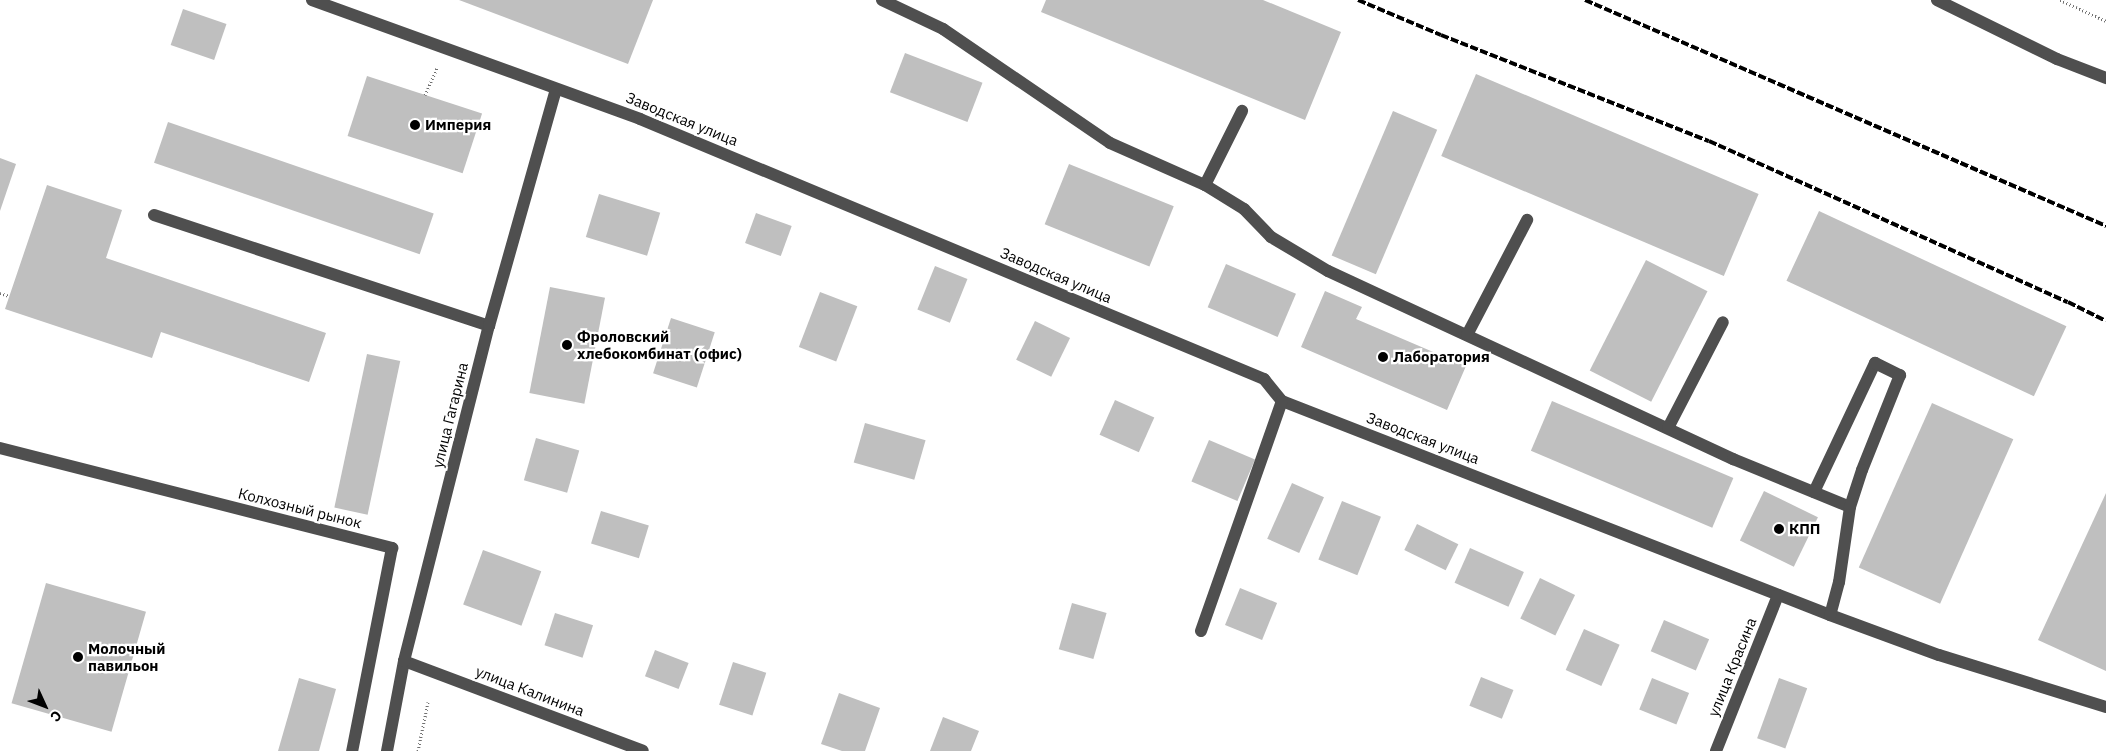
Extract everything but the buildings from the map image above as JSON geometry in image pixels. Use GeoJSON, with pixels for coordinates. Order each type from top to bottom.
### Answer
{"type":"FeatureCollection","features":[{"type":"Feature","properties":{"kind":"street","name":"Заводская улица"},"geometry":{"type":"LineString","coordinates":[[312,0],[556,90],[640,118],[1264,379],[1282,401],[1939,656],[2106,707]]}},
{"type":"Feature","properties":{"kind":"street"},"geometry":{"type":"LineString","coordinates":[[882,0],[944,29],[1110,143],[1205,185],[1244,209],[1271,237],[1328,270],[1733,459],[1850,507]]}},
{"type":"Feature","properties":{"kind":"street"},"geometry":{"type":"LineString","coordinates":[[1937,0],[2057,59],[2106,78]]}},
{"type":"Feature","properties":{"kind":"street","name":"улица Гагарина"},"geometry":{"type":"LineString","coordinates":[[387,751],[404,661],[489,326],[556,90]]}},
{"type":"Feature","properties":{"kind":"street"},"geometry":{"type":"LineString","coordinates":[[1205,185],[1242,111]]}},
{"type":"Feature","properties":{"kind":"street"},"geometry":{"type":"LineString","coordinates":[[154,215],[489,326]]}},
{"type":"Feature","properties":{"kind":"street"},"geometry":{"type":"LineString","coordinates":[[1467,335],[1527,220]]}},
{"type":"Feature","properties":{"kind":"street"},"geometry":{"type":"LineString","coordinates":[[1668,428],[1723,322]]}},
{"type":"Feature","properties":{"kind":"street"},"geometry":{"type":"LineString","coordinates":[[1814,492],[1875,363],[1900,375],[1862,470],[1850,507],[1839,582],[1830,615]]}},
{"type":"Feature","properties":{"kind":"street"},"geometry":{"type":"LineString","coordinates":[[1201,630],[1282,401]]}},
{"type":"Feature","properties":{"kind":"street","name":"Колхозный рынок"},"geometry":{"type":"LineString","coordinates":[[0,448],[392,548],[352,751]]}},
{"type":"Feature","properties":{"kind":"street","name":"улица Красина"},"geometry":{"type":"LineString","coordinates":[[1716,751],[1778,595]]}},
{"type":"Feature","properties":{"kind":"street","name":"улица Калинина"},"geometry":{"type":"LineString","coordinates":[[404,661],[643,751]]}},
{"type":"Feature","properties":{"kind":"path"},"geometry":{"type":"LineString","coordinates":[[2060,0],[2106,21]]}},
{"type":"Feature","properties":{"kind":"path"},"geometry":{"type":"LineString","coordinates":[[425,95],[445,49]]}},
{"type":"Feature","properties":{"kind":"path"},"geometry":{"type":"LineString","coordinates":[[0,293],[9,296]]}},
{"type":"Feature","properties":{"kind":"path"},"geometry":{"type":"LineString","coordinates":[[418,751],[428,702]]}},
{"type":"Feature","properties":{"kind":"railway"},"geometry":{"type":"LineString","coordinates":[[1358,0],[1441,35],[1709,141],[2068,302],[2106,321]]}},
{"type":"Feature","properties":{"kind":"railway"},"geometry":{"type":"LineString","coordinates":[[1585,0],[2106,226]]}},
{"type":"Feature","properties":{"kind":"place","name":"Империя"},"geometry":{"type":"Point","coordinates":[415,125]}},
{"type":"Feature","properties":{"kind":"place","name":"Фроловский хлебокомбинат (офис)"},"geometry":{"type":"Point","coordinates":[567,345]}},
{"type":"Feature","properties":{"kind":"place","name":"Лаборатория"},"geometry":{"type":"Point","coordinates":[1383,357]}},
{"type":"Feature","properties":{"kind":"place","name":"КПП"},"geometry":{"type":"Point","coordinates":[1779,529]}},
{"type":"Feature","properties":{"kind":"place","name":"Молочный павильон"},"geometry":{"type":"Point","coordinates":[78,657]}}]}
